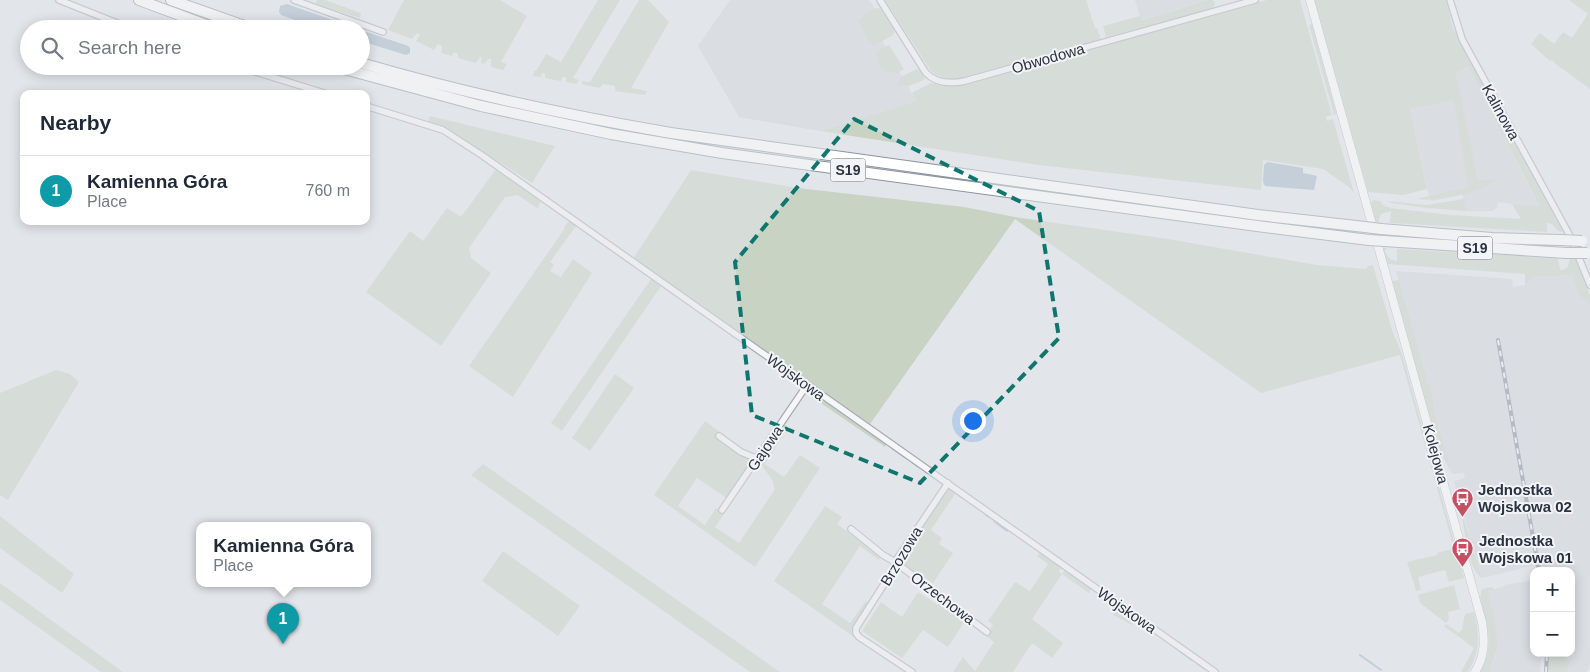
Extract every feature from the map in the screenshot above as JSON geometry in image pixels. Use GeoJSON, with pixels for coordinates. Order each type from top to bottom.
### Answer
{"type":"FeatureCollection","features":[{"type":"Feature","properties":{"kind":"highway"},"geometry":{"type":"LineString","coordinates":[[139,0],[193,20]]}},
{"type":"Feature","properties":{"kind":"highway"},"geometry":{"type":"LineString","coordinates":[[171,0],[228,20]]}},
{"type":"Feature","properties":{"kind":"highway","name":"S19"},"geometry":{"type":"LineString","coordinates":[[370,65],[521,104],[672,133],[1258,215],[1365,228],[1384,241],[1483,249],[1588,253]]}},
{"type":"Feature","properties":{"kind":"highway","name":"S19"},"geometry":{"type":"LineString","coordinates":[[366,75],[489,108],[639,139],[770,160],[1257,226],[1375,235],[1586,241]]}},
{"type":"Feature","properties":{"kind":"street"},"geometry":{"type":"LineString","coordinates":[[59,0],[109,20]]}},
{"type":"Feature","properties":{"kind":"street"},"geometry":{"type":"LineString","coordinates":[[294,0],[350,20]]}},
{"type":"Feature","properties":{"kind":"street","name":"Obwodowa"},"geometry":{"type":"LineString","coordinates":[[880,0],[926,73],[932,79],[950,83],[965,81],[1255,0]]}},
{"type":"Feature","properties":{"kind":"street","name":"Kolejowa"},"geometry":{"type":"LineString","coordinates":[[1310,0],[1482,622],[1484,651],[1475,672]]}},
{"type":"Feature","properties":{"kind":"street","name":"Kalinowa"},"geometry":{"type":"LineString","coordinates":[[1450,0],[1457,28],[1464,44],[1570,236],[1590,285]]}},
{"type":"Feature","properties":{"kind":"street"},"geometry":{"type":"LineString","coordinates":[[370,27],[383,32]]}},
{"type":"Feature","properties":{"kind":"street"},"geometry":{"type":"LineString","coordinates":[[266,75],[314,90]]}},
{"type":"Feature","properties":{"kind":"street","name":"Wojskowa"},"geometry":{"type":"LineString","coordinates":[[370,107],[443,130],[540,195],[1215,672]]}},
{"type":"Feature","properties":{"kind":"street","name":"Gajowa"},"geometry":{"type":"LineString","coordinates":[[722,510],[807,385]]}},
{"type":"Feature","properties":{"kind":"street"},"geometry":{"type":"LineString","coordinates":[[719,436],[741,452],[758,459]]}},
{"type":"Feature","properties":{"kind":"street","name":"Brzozowa"},"geometry":{"type":"LineString","coordinates":[[912,672],[859,637],[856,631],[858,624],[893,570],[895,562],[948,483]]}},
{"type":"Feature","properties":{"kind":"street","name":"Orzechowa"},"geometry":{"type":"LineString","coordinates":[[851,529],[987,632]]}},
{"type":"Feature","properties":{"kind":"highlighted area"},"geometry":{"type":"Polygon","coordinates":[[[854,119],[1039,211],[1059,338],[920,483],[752,415],[735,262],[854,119]]]}},
{"type":"Feature","properties":{"kind":"shaded area"},"geometry":{"type":"Polygon","coordinates":[[[730,0],[869,0],[874,8],[871,20],[916,101],[820,131],[739,117],[698,46],[730,0]]]}},
{"type":"Feature","properties":{"kind":"shaded area"},"geometry":{"type":"Polygon","coordinates":[[[1135,0],[1208,0],[1141,20],[1135,0]]]}},
{"type":"Feature","properties":{"kind":"shaded area"},"geometry":{"type":"Polygon","coordinates":[[[1468,66],[1539,207],[1498,202],[1497,208],[1492,211],[1467,211],[1462,194],[1432,201],[1429,196],[1410,109],[1468,66]]]}},
{"type":"Feature","properties":{"kind":"shaded area"},"geometry":{"type":"Polygon","coordinates":[[[1396,271],[1512,279],[1513,287],[1525,285],[1535,277],[1572,275],[1578,295],[1590,305],[1590,665],[1586,672],[1567,672],[1570,662],[1567,661],[1566,657],[1575,657],[1575,567],[1535,567],[1535,565],[1482,578],[1454,481],[1465,478],[1464,473],[1452,474],[1396,271]]]}},
{"type":"Feature","properties":{"kind":"shaded area"},"geometry":{"type":"Polygon","coordinates":[[[1530,581],[1530,657],[1541,657],[1540,672],[1490,672],[1496,655],[1488,591],[1505,585],[1530,581]]]}},
{"type":"Feature","properties":{"kind":"green space"},"geometry":{"type":"Polygon","coordinates":[[[317,0],[325,0],[361,13],[360,18],[316,4],[317,0]]]}},
{"type":"Feature","properties":{"kind":"green space"},"geometry":{"type":"Polygon","coordinates":[[[404,0],[500,0],[527,16],[501,62],[507,64],[503,70],[491,67],[491,59],[488,59],[483,64],[481,63],[482,57],[476,63],[458,58],[458,54],[454,52],[452,56],[441,53],[442,46],[438,44],[434,50],[416,41],[420,35],[417,33],[412,39],[388,30],[404,0]]]}},
{"type":"Feature","properties":{"kind":"green space"},"geometry":{"type":"Polygon","coordinates":[[[598,0],[620,0],[573,78],[579,80],[576,84],[566,82],[566,77],[563,77],[561,81],[545,78],[545,73],[542,73],[541,77],[533,76],[534,71],[536,71],[546,54],[561,62],[598,0]]]}},
{"type":"Feature","properties":{"kind":"green space"},"geometry":{"type":"Polygon","coordinates":[[[639,0],[648,0],[669,22],[631,88],[647,91],[645,95],[615,91],[615,86],[603,84],[600,88],[583,85],[582,81],[590,82],[639,0]]]}},
{"type":"Feature","properties":{"kind":"green space"},"geometry":{"type":"Polygon","coordinates":[[[885,0],[1086,0],[1095,28],[1097,28],[1101,39],[958,79],[947,79],[931,71],[885,0]]]}},
{"type":"Feature","properties":{"kind":"green space"},"geometry":{"type":"Polygon","coordinates":[[[1213,0],[1215,4],[1213,8],[1106,37],[1103,26],[1140,16],[1142,20],[1213,0]]]}},
{"type":"Feature","properties":{"kind":"green space"},"geometry":{"type":"Polygon","coordinates":[[[1267,0],[1300,0],[1332,115],[1326,117],[1327,121],[1333,119],[1354,193],[1349,187],[1323,169],[1263,160],[1261,190],[1039,165],[820,131],[916,101],[912,93],[931,83],[945,86],[965,84],[1267,0]]]}},
{"type":"Feature","properties":{"kind":"green space"},"geometry":{"type":"Polygon","coordinates":[[[1314,0],[1446,0],[1453,28],[1463,48],[1563,232],[1558,231],[1552,224],[1547,223],[1547,232],[1390,223],[1391,211],[1381,214],[1379,222],[1375,222],[1371,203],[1373,200],[1380,201],[1383,205],[1391,208],[1450,215],[1521,219],[1512,204],[1539,206],[1468,66],[1456,74],[1478,181],[1497,179],[1481,188],[1447,198],[1417,199],[1468,187],[1454,100],[1410,109],[1427,189],[1403,195],[1368,192],[1314,0]]]}},
{"type":"Feature","properties":{"kind":"green space"},"geometry":{"type":"Polygon","coordinates":[[[1569,0],[1590,0],[1590,89],[1552,60],[1550,61],[1531,44],[1540,33],[1554,44],[1563,32],[1572,38],[1588,14],[1569,0]]]}},
{"type":"Feature","properties":{"kind":"green space"},"geometry":{"type":"Polygon","coordinates":[[[874,8],[883,9],[895,31],[892,36],[874,45],[870,43],[858,20],[874,8]]]}},
{"type":"Feature","properties":{"kind":"green space"},"geometry":{"type":"Polygon","coordinates":[[[1312,24],[1336,112],[1335,115],[1309,25],[1312,24]]]}},
{"type":"Feature","properties":{"kind":"green space"},"geometry":{"type":"Polygon","coordinates":[[[889,45],[904,69],[897,73],[886,72],[879,66],[876,52],[889,45]]]}},
{"type":"Feature","properties":{"kind":"green space"},"geometry":{"type":"Polygon","coordinates":[[[917,69],[925,77],[924,80],[908,86],[898,85],[898,81],[902,76],[917,69]]]}},
{"type":"Feature","properties":{"kind":"green space"},"geometry":{"type":"Polygon","coordinates":[[[430,116],[555,146],[532,183],[455,134],[428,121],[430,116]]]}},
{"type":"Feature","properties":{"kind":"green space"},"geometry":{"type":"Polygon","coordinates":[[[496,169],[541,199],[538,209],[518,195],[505,197],[469,248],[471,258],[491,273],[441,346],[366,292],[410,231],[423,241],[447,208],[461,217],[496,169]]]}},
{"type":"Feature","properties":{"kind":"green space"},"geometry":{"type":"Polygon","coordinates":[[[691,170],[798,188],[964,207],[1015,217],[1168,239],[1317,265],[1366,269],[1368,266],[1373,265],[1393,333],[1402,354],[1454,541],[1452,542],[1400,355],[1261,393],[1015,219],[870,424],[633,259],[691,170]]]}},
{"type":"Feature","properties":{"kind":"green space"},"geometry":{"type":"Polygon","coordinates":[[[1464,199],[1467,211],[1427,208],[1387,201],[1426,205],[1464,199]]]}},
{"type":"Feature","properties":{"kind":"green space"},"geometry":{"type":"Polygon","coordinates":[[[572,221],[586,231],[576,226],[550,262],[554,265],[550,271],[561,277],[573,259],[592,273],[513,397],[469,366],[564,227],[568,222],[572,221]]]}},
{"type":"Feature","properties":{"kind":"green space"},"geometry":{"type":"Polygon","coordinates":[[[1382,248],[1387,248],[1385,251],[1387,255],[1397,261],[1397,249],[1557,258],[1561,271],[1568,267],[1570,258],[1576,258],[1590,296],[1590,305],[1578,295],[1572,275],[1535,277],[1525,285],[1525,274],[1387,264],[1382,248]]]}},
{"type":"Feature","properties":{"kind":"green space"},"geometry":{"type":"Polygon","coordinates":[[[651,279],[661,286],[562,431],[551,423],[651,279]]]}},
{"type":"Feature","properties":{"kind":"green space"},"geometry":{"type":"Polygon","coordinates":[[[1399,280],[1452,474],[1436,443],[1392,281],[1399,280]]]}},
{"type":"Feature","properties":{"kind":"green space"},"geometry":{"type":"Polygon","coordinates":[[[56,370],[70,374],[79,382],[8,500],[0,495],[0,393],[56,370]]]}},
{"type":"Feature","properties":{"kind":"green space"},"geometry":{"type":"Polygon","coordinates":[[[615,374],[634,388],[590,451],[572,438],[615,374]]]}},
{"type":"Feature","properties":{"kind":"green space"},"geometry":{"type":"Polygon","coordinates":[[[815,393],[887,443],[885,447],[812,397],[815,393]]]}},
{"type":"Feature","properties":{"kind":"green space"},"geometry":{"type":"Polygon","coordinates":[[[705,421],[721,433],[718,437],[753,462],[728,499],[697,478],[678,506],[705,525],[716,508],[724,514],[715,527],[739,543],[775,489],[773,481],[760,463],[784,424],[788,427],[765,464],[784,477],[800,455],[820,468],[755,567],[654,495],[705,421]]]}},
{"type":"Feature","properties":{"kind":"green space"},"geometry":{"type":"Polygon","coordinates":[[[483,464],[780,672],[750,672],[471,475],[483,464]]]}},
{"type":"Feature","properties":{"kind":"green space"},"geometry":{"type":"Polygon","coordinates":[[[947,488],[955,494],[931,530],[942,538],[939,544],[953,553],[933,583],[902,564],[901,558],[947,488]]]}},
{"type":"Feature","properties":{"kind":"green space"},"geometry":{"type":"Polygon","coordinates":[[[825,506],[842,517],[837,524],[881,557],[879,560],[860,546],[822,604],[850,623],[866,601],[870,603],[854,632],[909,672],[904,672],[774,581],[825,506]]]}},
{"type":"Feature","properties":{"kind":"green space"},"geometry":{"type":"Polygon","coordinates":[[[0,516],[74,574],[62,593],[0,548],[0,516]]]}},
{"type":"Feature","properties":{"kind":"green space"},"geometry":{"type":"Polygon","coordinates":[[[1462,519],[1464,519],[1482,578],[1477,574],[1471,560],[1462,519]]]}},
{"type":"Feature","properties":{"kind":"green space"},"geometry":{"type":"Polygon","coordinates":[[[1456,548],[1464,578],[1449,582],[1445,570],[1418,577],[1421,590],[1416,591],[1407,562],[1437,555],[1437,553],[1456,548]]]}},
{"type":"Feature","properties":{"kind":"green space"},"geometry":{"type":"Polygon","coordinates":[[[503,551],[580,606],[558,636],[482,581],[503,551]]]}},
{"type":"Feature","properties":{"kind":"green space"},"geometry":{"type":"Polygon","coordinates":[[[1041,551],[1062,566],[1059,572],[1062,574],[1032,619],[1063,643],[1052,658],[1032,643],[1013,672],[953,672],[963,657],[975,671],[994,642],[986,636],[993,625],[988,621],[1015,582],[1030,591],[1048,564],[1037,556],[1041,551]]]}},
{"type":"Feature","properties":{"kind":"green space"},"geometry":{"type":"Polygon","coordinates":[[[1066,569],[1091,588],[1089,593],[1062,574],[1066,569]]]}},
{"type":"Feature","properties":{"kind":"green space"},"geometry":{"type":"Polygon","coordinates":[[[0,583],[123,672],[101,672],[0,600],[0,583]]]}},
{"type":"Feature","properties":{"kind":"green space"},"geometry":{"type":"Polygon","coordinates":[[[1454,585],[1460,609],[1448,612],[1449,619],[1446,623],[1420,603],[1418,595],[1454,585]]]}},
{"type":"Feature","properties":{"kind":"green space"},"geometry":{"type":"Polygon","coordinates":[[[1492,587],[1494,589],[1488,591],[1498,646],[1490,672],[1480,672],[1488,649],[1488,634],[1481,605],[1481,594],[1482,589],[1492,587]]]}},
{"type":"Feature","properties":{"kind":"green space"},"geometry":{"type":"Polygon","coordinates":[[[918,592],[938,605],[940,603],[965,621],[948,647],[923,630],[902,658],[862,631],[881,602],[902,617],[918,592]]]}},
{"type":"Feature","properties":{"kind":"green space"},"geometry":{"type":"Polygon","coordinates":[[[1095,596],[1105,596],[1136,620],[1132,625],[1113,615],[1115,610],[1095,596]]]}},
{"type":"Feature","properties":{"kind":"green space"},"geometry":{"type":"Polygon","coordinates":[[[1474,612],[1478,636],[1477,650],[1468,672],[1461,672],[1474,648],[1444,626],[1446,624],[1459,633],[1462,629],[1465,614],[1474,612]]]}},
{"type":"Feature","properties":{"kind":"green space"},"geometry":{"type":"Polygon","coordinates":[[[1548,657],[1567,657],[1570,662],[1567,672],[1548,672],[1548,657]]]}},
{"type":"Feature","properties":{"kind":"water"},"geometry":{"type":"Polygon","coordinates":[[[287,4],[332,20],[295,20],[281,15],[279,12],[280,6],[287,4]]]}},
{"type":"Feature","properties":{"kind":"water"},"geometry":{"type":"Polygon","coordinates":[[[370,33],[408,46],[410,53],[406,55],[370,44],[370,33]]]}},
{"type":"Feature","properties":{"kind":"water"},"geometry":{"type":"Polygon","coordinates":[[[1267,162],[1303,168],[1303,173],[1317,176],[1314,190],[1265,186],[1263,182],[1264,165],[1267,162]]]}},
{"type":"Feature","properties":{"kind":"waterway"},"geometry":{"type":"LineString","coordinates":[[872,434],[885,443]]}},
{"type":"Feature","properties":{"kind":"waterway"},"geometry":{"type":"LineString","coordinates":[[892,448],[906,458]]}},
{"type":"Feature","properties":{"kind":"waterway"},"geometry":{"type":"LineString","coordinates":[[912,462],[919,467]]}},
{"type":"Feature","properties":{"kind":"waterway"},"geometry":{"type":"LineString","coordinates":[[925,471],[943,484]]}},
{"type":"Feature","properties":{"kind":"waterway"},"geometry":{"type":"LineString","coordinates":[[950,489],[966,500]]}},
{"type":"Feature","properties":{"kind":"waterway"},"geometry":{"type":"LineString","coordinates":[[986,515],[993,519]]}},
{"type":"Feature","properties":{"kind":"waterway"},"geometry":{"type":"LineString","coordinates":[[994,521],[1007,531]]}},
{"type":"Feature","properties":{"kind":"waterway"},"geometry":{"type":"LineString","coordinates":[[1142,624],[1154,632]]}},
{"type":"Feature","properties":{"kind":"waterway"},"geometry":{"type":"LineString","coordinates":[[1181,652],[1192,660]]}},
{"type":"Feature","properties":{"kind":"waterway"},"geometry":{"type":"LineString","coordinates":[[1360,655],[1381,670]]}},
{"type":"Feature","properties":{"kind":"waterway"},"geometry":{"type":"LineString","coordinates":[[1198,664],[1205,669]]}},
{"type":"Feature","properties":{"kind":"railway"},"geometry":{"type":"LineString","coordinates":[[1498,340],[1538,567]]}},
{"type":"Feature","properties":{"kind":"railway"},"geometry":{"type":"LineString","coordinates":[[1546,672],[1547,657]]}},
{"type":"Feature","properties":{"kind":"place","name":"Jednostka Wojskowa 02"},"geometry":{"type":"Point","coordinates":[1462,517]}},
{"type":"Feature","properties":{"kind":"place","name":"Jednostka Wojskowa 01"},"geometry":{"type":"Point","coordinates":[1463,568]}},
{"type":"Feature","properties":{"kind":"place","name":"Kamienna Góra"},"geometry":{"type":"Point","coordinates":[283,644]}}]}
